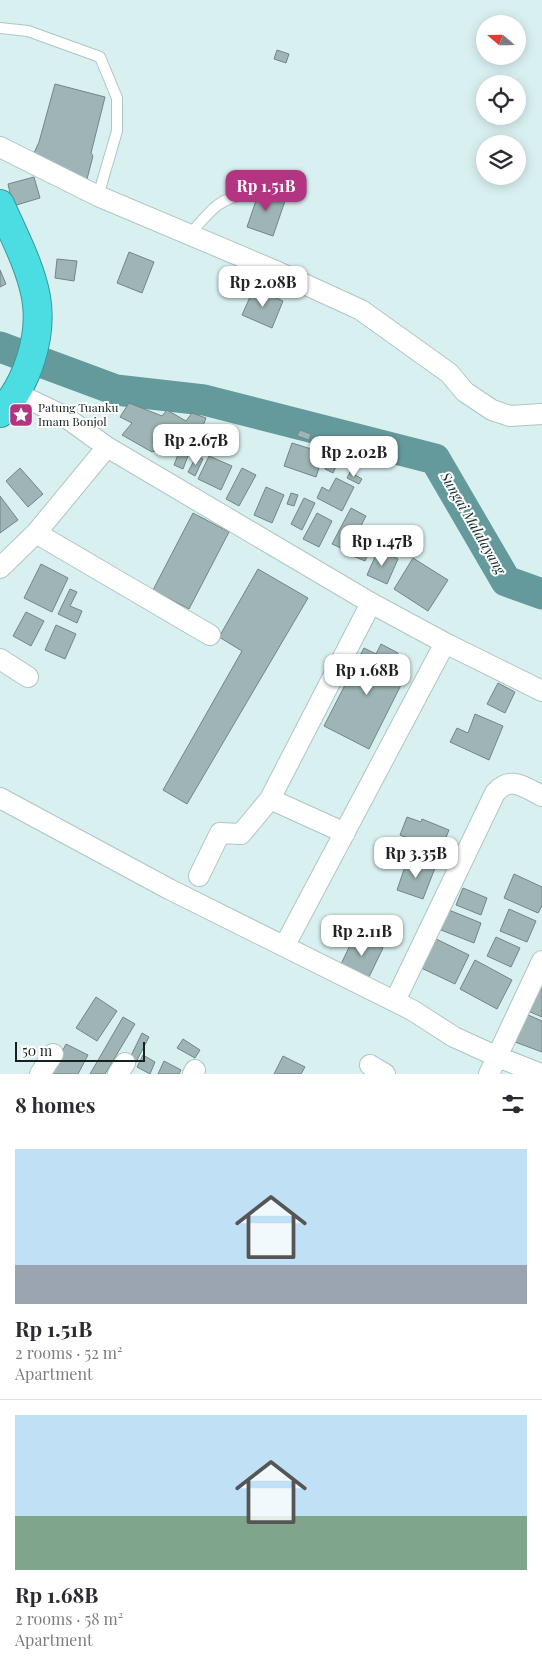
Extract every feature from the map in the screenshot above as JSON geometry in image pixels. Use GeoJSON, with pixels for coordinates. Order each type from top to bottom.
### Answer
{"type":"FeatureCollection","features":[{"type":"Feature","properties":{"kind":"highway"},"geometry":{"type":"LineString","coordinates":[[0,204],[24,258],[36,296],[35,337],[13,395]]}},
{"type":"Feature","properties":{"kind":"street"},"geometry":{"type":"LineString","coordinates":[[0,147],[98,196],[190,234],[370,315],[449,373],[465,392],[492,410],[510,416],[542,414]]}},
{"type":"Feature","properties":{"kind":"street"},"geometry":{"type":"LineString","coordinates":[[13,395],[64,416],[107,447],[371,603],[445,643],[542,691]]}},
{"type":"Feature","properties":{"kind":"street"},"geometry":{"type":"LineString","coordinates":[[0,568],[36,533],[107,447]]}},
{"type":"Feature","properties":{"kind":"street"},"geometry":{"type":"LineString","coordinates":[[36,533],[210,635]]}},
{"type":"Feature","properties":{"kind":"street"},"geometry":{"type":"LineString","coordinates":[[199,876],[220,833],[241,834],[270,799],[371,603]]}},
{"type":"Feature","properties":{"kind":"street"},"geometry":{"type":"LineString","coordinates":[[285,945],[445,643]]}},
{"type":"Feature","properties":{"kind":"street"},"geometry":{"type":"LineString","coordinates":[[0,659],[28,677]]}},
{"type":"Feature","properties":{"kind":"street"},"geometry":{"type":"LineString","coordinates":[[395,1001],[495,793],[502,785],[511,783],[542,796]]}},
{"type":"Feature","properties":{"kind":"street"},"geometry":{"type":"LineString","coordinates":[[0,798],[169,889],[395,1001],[454,1037],[493,1066],[541,1074]]}},
{"type":"Feature","properties":{"kind":"street"},"geometry":{"type":"LineString","coordinates":[[270,799],[344,833]]}},
{"type":"Feature","properties":{"kind":"street"},"geometry":{"type":"LineString","coordinates":[[493,1066],[542,961]]}},
{"type":"Feature","properties":{"kind":"street"},"geometry":{"type":"LineString","coordinates":[[40,1074],[53,1054]]}},
{"type":"Feature","properties":{"kind":"lane"},"geometry":{"type":"LineString","coordinates":[[0,28],[28,31],[100,57],[117,98],[117,131],[98,196]]}},
{"type":"Feature","properties":{"kind":"lane"},"geometry":{"type":"LineString","coordinates":[[190,234],[220,202],[228,197],[247,194]]}},
{"type":"Feature","properties":{"kind":"building"},"geometry":{"type":"Polygon","coordinates":[[[277,50],[289,54],[286,63],[274,59],[277,50]]]}},
{"type":"Feature","properties":{"kind":"building"},"geometry":{"type":"Polygon","coordinates":[[[55,84],[105,97],[91,153],[93,156],[86,183],[34,153],[39,142],[55,84]]]}},
{"type":"Feature","properties":{"kind":"building"},"geometry":{"type":"Polygon","coordinates":[[[34,177],[40,198],[13,206],[8,184],[34,177]]]}},
{"type":"Feature","properties":{"kind":"building"},"geometry":{"type":"Polygon","coordinates":[[[260,189],[286,198],[273,236],[247,227],[260,189]]]}},
{"type":"Feature","properties":{"kind":"building"},"geometry":{"type":"Polygon","coordinates":[[[129,252],[154,262],[142,293],[117,283],[129,252]]]}},
{"type":"Feature","properties":{"kind":"building"},"geometry":{"type":"Polygon","coordinates":[[[57,259],[77,261],[74,281],[55,278],[57,259]]]}},
{"type":"Feature","properties":{"kind":"building"},"geometry":{"type":"Polygon","coordinates":[[[0,270],[6,284],[0,287],[0,270]]]}},
{"type":"Feature","properties":{"kind":"building"},"geometry":{"type":"Polygon","coordinates":[[[254,288],[283,301],[272,328],[242,315],[254,288]]]}},
{"type":"Feature","properties":{"kind":"building"},"geometry":{"type":"Polygon","coordinates":[[[129,403],[162,416],[167,410],[186,421],[192,413],[206,418],[199,436],[152,452],[122,435],[132,423],[120,417],[129,403]]]}},
{"type":"Feature","properties":{"kind":"building"},"geometry":{"type":"Polygon","coordinates":[[[300,430],[311,434],[309,440],[297,436],[300,430]]]}},
{"type":"Feature","properties":{"kind":"building"},"geometry":{"type":"Polygon","coordinates":[[[200,443],[208,447],[205,453],[197,449],[200,443]]]}},
{"type":"Feature","properties":{"kind":"building"},"geometry":{"type":"Polygon","coordinates":[[[292,443],[324,453],[316,477],[284,466],[292,443]]]}},
{"type":"Feature","properties":{"kind":"building"},"geometry":{"type":"Polygon","coordinates":[[[179,452],[188,456],[183,469],[174,465],[179,452]]]}},
{"type":"Feature","properties":{"kind":"building"},"geometry":{"type":"Polygon","coordinates":[[[332,454],[340,458],[333,473],[325,469],[332,454]]]}},
{"type":"Feature","properties":{"kind":"building"},"geometry":{"type":"Polygon","coordinates":[[[197,455],[203,459],[195,476],[188,472],[197,455]]]}},
{"type":"Feature","properties":{"kind":"building"},"geometry":{"type":"Polygon","coordinates":[[[209,456],[232,466],[221,490],[198,479],[209,456]]]}},
{"type":"Feature","properties":{"kind":"building"},"geometry":{"type":"Polygon","coordinates":[[[20,468],[43,494],[28,507],[6,481],[20,468]]]}},
{"type":"Feature","properties":{"kind":"building"},"geometry":{"type":"Polygon","coordinates":[[[242,468],[256,475],[239,506],[226,499],[242,468]]]}},
{"type":"Feature","properties":{"kind":"building"},"geometry":{"type":"Polygon","coordinates":[[[350,472],[362,479],[359,484],[347,478],[350,472]]]}},
{"type":"Feature","properties":{"kind":"building"},"geometry":{"type":"Polygon","coordinates":[[[336,478],[354,487],[342,511],[317,498],[322,487],[329,491],[336,478]]]}},
{"type":"Feature","properties":{"kind":"building"},"geometry":{"type":"Polygon","coordinates":[[[266,487],[284,495],[272,523],[254,515],[266,487]]]}},
{"type":"Feature","properties":{"kind":"building"},"geometry":{"type":"Polygon","coordinates":[[[291,493],[298,495],[294,506],[287,504],[291,493]]]}},
{"type":"Feature","properties":{"kind":"building"},"geometry":{"type":"Polygon","coordinates":[[[0,496],[18,520],[0,533],[0,496]]]}},
{"type":"Feature","properties":{"kind":"building"},"geometry":{"type":"Polygon","coordinates":[[[304,498],[315,503],[302,530],[291,524],[304,498]]]}},
{"type":"Feature","properties":{"kind":"building"},"geometry":{"type":"Polygon","coordinates":[[[351,508],[366,516],[348,551],[332,544],[351,508]]]}},
{"type":"Feature","properties":{"kind":"building"},"geometry":{"type":"Polygon","coordinates":[[[193,513],[229,532],[189,609],[153,590],[193,513]]]}},
{"type":"Feature","properties":{"kind":"building"},"geometry":{"type":"Polygon","coordinates":[[[317,513],[332,521],[319,547],[303,539],[317,513]]]}},
{"type":"Feature","properties":{"kind":"building"},"geometry":{"type":"Polygon","coordinates":[[[358,545],[370,550],[365,561],[353,556],[358,545]]]}},
{"type":"Feature","properties":{"kind":"building"},"geometry":{"type":"Polygon","coordinates":[[[378,550],[398,559],[387,584],[367,575],[378,550]]]}},
{"type":"Feature","properties":{"kind":"building"},"geometry":{"type":"Polygon","coordinates":[[[413,558],[448,580],[428,611],[394,589],[413,558]]]}},
{"type":"Feature","properties":{"kind":"building"},"geometry":{"type":"Polygon","coordinates":[[[41,564],[68,578],[52,612],[24,598],[41,564]]]}},
{"type":"Feature","properties":{"kind":"building"},"geometry":{"type":"Polygon","coordinates":[[[258,569],[308,598],[187,804],[163,790],[242,651],[219,637],[258,569]]]}},
{"type":"Feature","properties":{"kind":"building"},"geometry":{"type":"Polygon","coordinates":[[[70,589],[77,592],[70,606],[82,611],[77,623],[58,614],[70,589]]]}},
{"type":"Feature","properties":{"kind":"building"},"geometry":{"type":"Polygon","coordinates":[[[26,612],[44,621],[31,646],[13,636],[26,612]]]}},
{"type":"Feature","properties":{"kind":"building"},"geometry":{"type":"Polygon","coordinates":[[[56,625],[76,634],[65,659],[45,650],[56,625]]]}},
{"type":"Feature","properties":{"kind":"building"},"geometry":{"type":"Polygon","coordinates":[[[381,644],[398,653],[393,663],[408,671],[369,749],[324,726],[364,648],[376,654],[381,644]]]}},
{"type":"Feature","properties":{"kind":"building"},"geometry":{"type":"Polygon","coordinates":[[[498,683],[515,692],[505,713],[487,704],[498,683]]]}},
{"type":"Feature","properties":{"kind":"building"},"geometry":{"type":"Polygon","coordinates":[[[475,714],[503,726],[489,760],[450,742],[457,728],[468,733],[475,714]]]}},
{"type":"Feature","properties":{"kind":"building"},"geometry":{"type":"Polygon","coordinates":[[[407,817],[421,822],[422,819],[449,830],[436,862],[409,851],[414,840],[400,835],[407,817]]]}},
{"type":"Feature","properties":{"kind":"building"},"geometry":{"type":"Polygon","coordinates":[[[408,858],[435,868],[423,899],[397,890],[408,858]]]}},
{"type":"Feature","properties":{"kind":"building"},"geometry":{"type":"Polygon","coordinates":[[[514,874],[542,887],[542,906],[538,913],[504,898],[514,874]]]}},
{"type":"Feature","properties":{"kind":"building"},"geometry":{"type":"Polygon","coordinates":[[[463,888],[487,898],[481,915],[456,905],[463,888]]]}},
{"type":"Feature","properties":{"kind":"building"},"geometry":{"type":"Polygon","coordinates":[[[509,909],[536,921],[527,942],[500,931],[509,909]]]}},
{"type":"Feature","properties":{"kind":"building"},"geometry":{"type":"Polygon","coordinates":[[[449,910],[481,923],[474,943],[441,930],[449,910]]]}},
{"type":"Feature","properties":{"kind":"building"},"geometry":{"type":"Polygon","coordinates":[[[355,935],[383,948],[368,979],[340,966],[355,935]]]}},
{"type":"Feature","properties":{"kind":"building"},"geometry":{"type":"Polygon","coordinates":[[[430,936],[469,955],[455,984],[415,965],[430,936]]]}},
{"type":"Feature","properties":{"kind":"building"},"geometry":{"type":"Polygon","coordinates":[[[496,937],[520,948],[511,967],[487,956],[496,937]]]}},
{"type":"Feature","properties":{"kind":"building"},"geometry":{"type":"Polygon","coordinates":[[[475,960],[512,980],[497,1009],[460,989],[475,960]]]}},
{"type":"Feature","properties":{"kind":"building"},"geometry":{"type":"Polygon","coordinates":[[[542,979],[542,1017],[528,1011],[542,979]]]}},
{"type":"Feature","properties":{"kind":"building"},"geometry":{"type":"Polygon","coordinates":[[[96,997],[117,1011],[97,1041],[76,1028],[96,997]]]}},
{"type":"Feature","properties":{"kind":"building"},"geometry":{"type":"Polygon","coordinates":[[[526,1014],[542,1021],[542,1052],[515,1042],[526,1014]]]}},
{"type":"Feature","properties":{"kind":"building"},"geometry":{"type":"Polygon","coordinates":[[[123,1017],[135,1024],[105,1074],[90,1074],[123,1017]]]}},
{"type":"Feature","properties":{"kind":"building"},"geometry":{"type":"Polygon","coordinates":[[[142,1033],[149,1037],[132,1070],[126,1066],[142,1033]]]}},
{"type":"Feature","properties":{"kind":"building"},"geometry":{"type":"Polygon","coordinates":[[[183,1039],[200,1050],[195,1058],[177,1048],[183,1039]]]}},
{"type":"Feature","properties":{"kind":"building"},"geometry":{"type":"Polygon","coordinates":[[[66,1044],[88,1055],[78,1074],[51,1074],[66,1044]]]}},
{"type":"Feature","properties":{"kind":"building"},"geometry":{"type":"Polygon","coordinates":[[[143,1055],[155,1062],[150,1074],[137,1067],[143,1055]]]}},
{"type":"Feature","properties":{"kind":"building"},"geometry":{"type":"Polygon","coordinates":[[[283,1056],[305,1067],[301,1074],[274,1074],[283,1056]]]}},
{"type":"Feature","properties":{"kind":"building"},"geometry":{"type":"Polygon","coordinates":[[[164,1061],[181,1070],[179,1074],[158,1074],[164,1061]]]}},
{"type":"Feature","properties":{"kind":"waterway","name":"Sungai Malalayang"},"geometry":{"type":"LineString","coordinates":[[0,347],[116,390],[204,400],[435,459],[506,581],[542,594]]}},
{"type":"Feature","properties":{"kind":"place","name":"Patung Tuanku Imam Bonjol"},"geometry":{"type":"Point","coordinates":[21,415]}}]}
